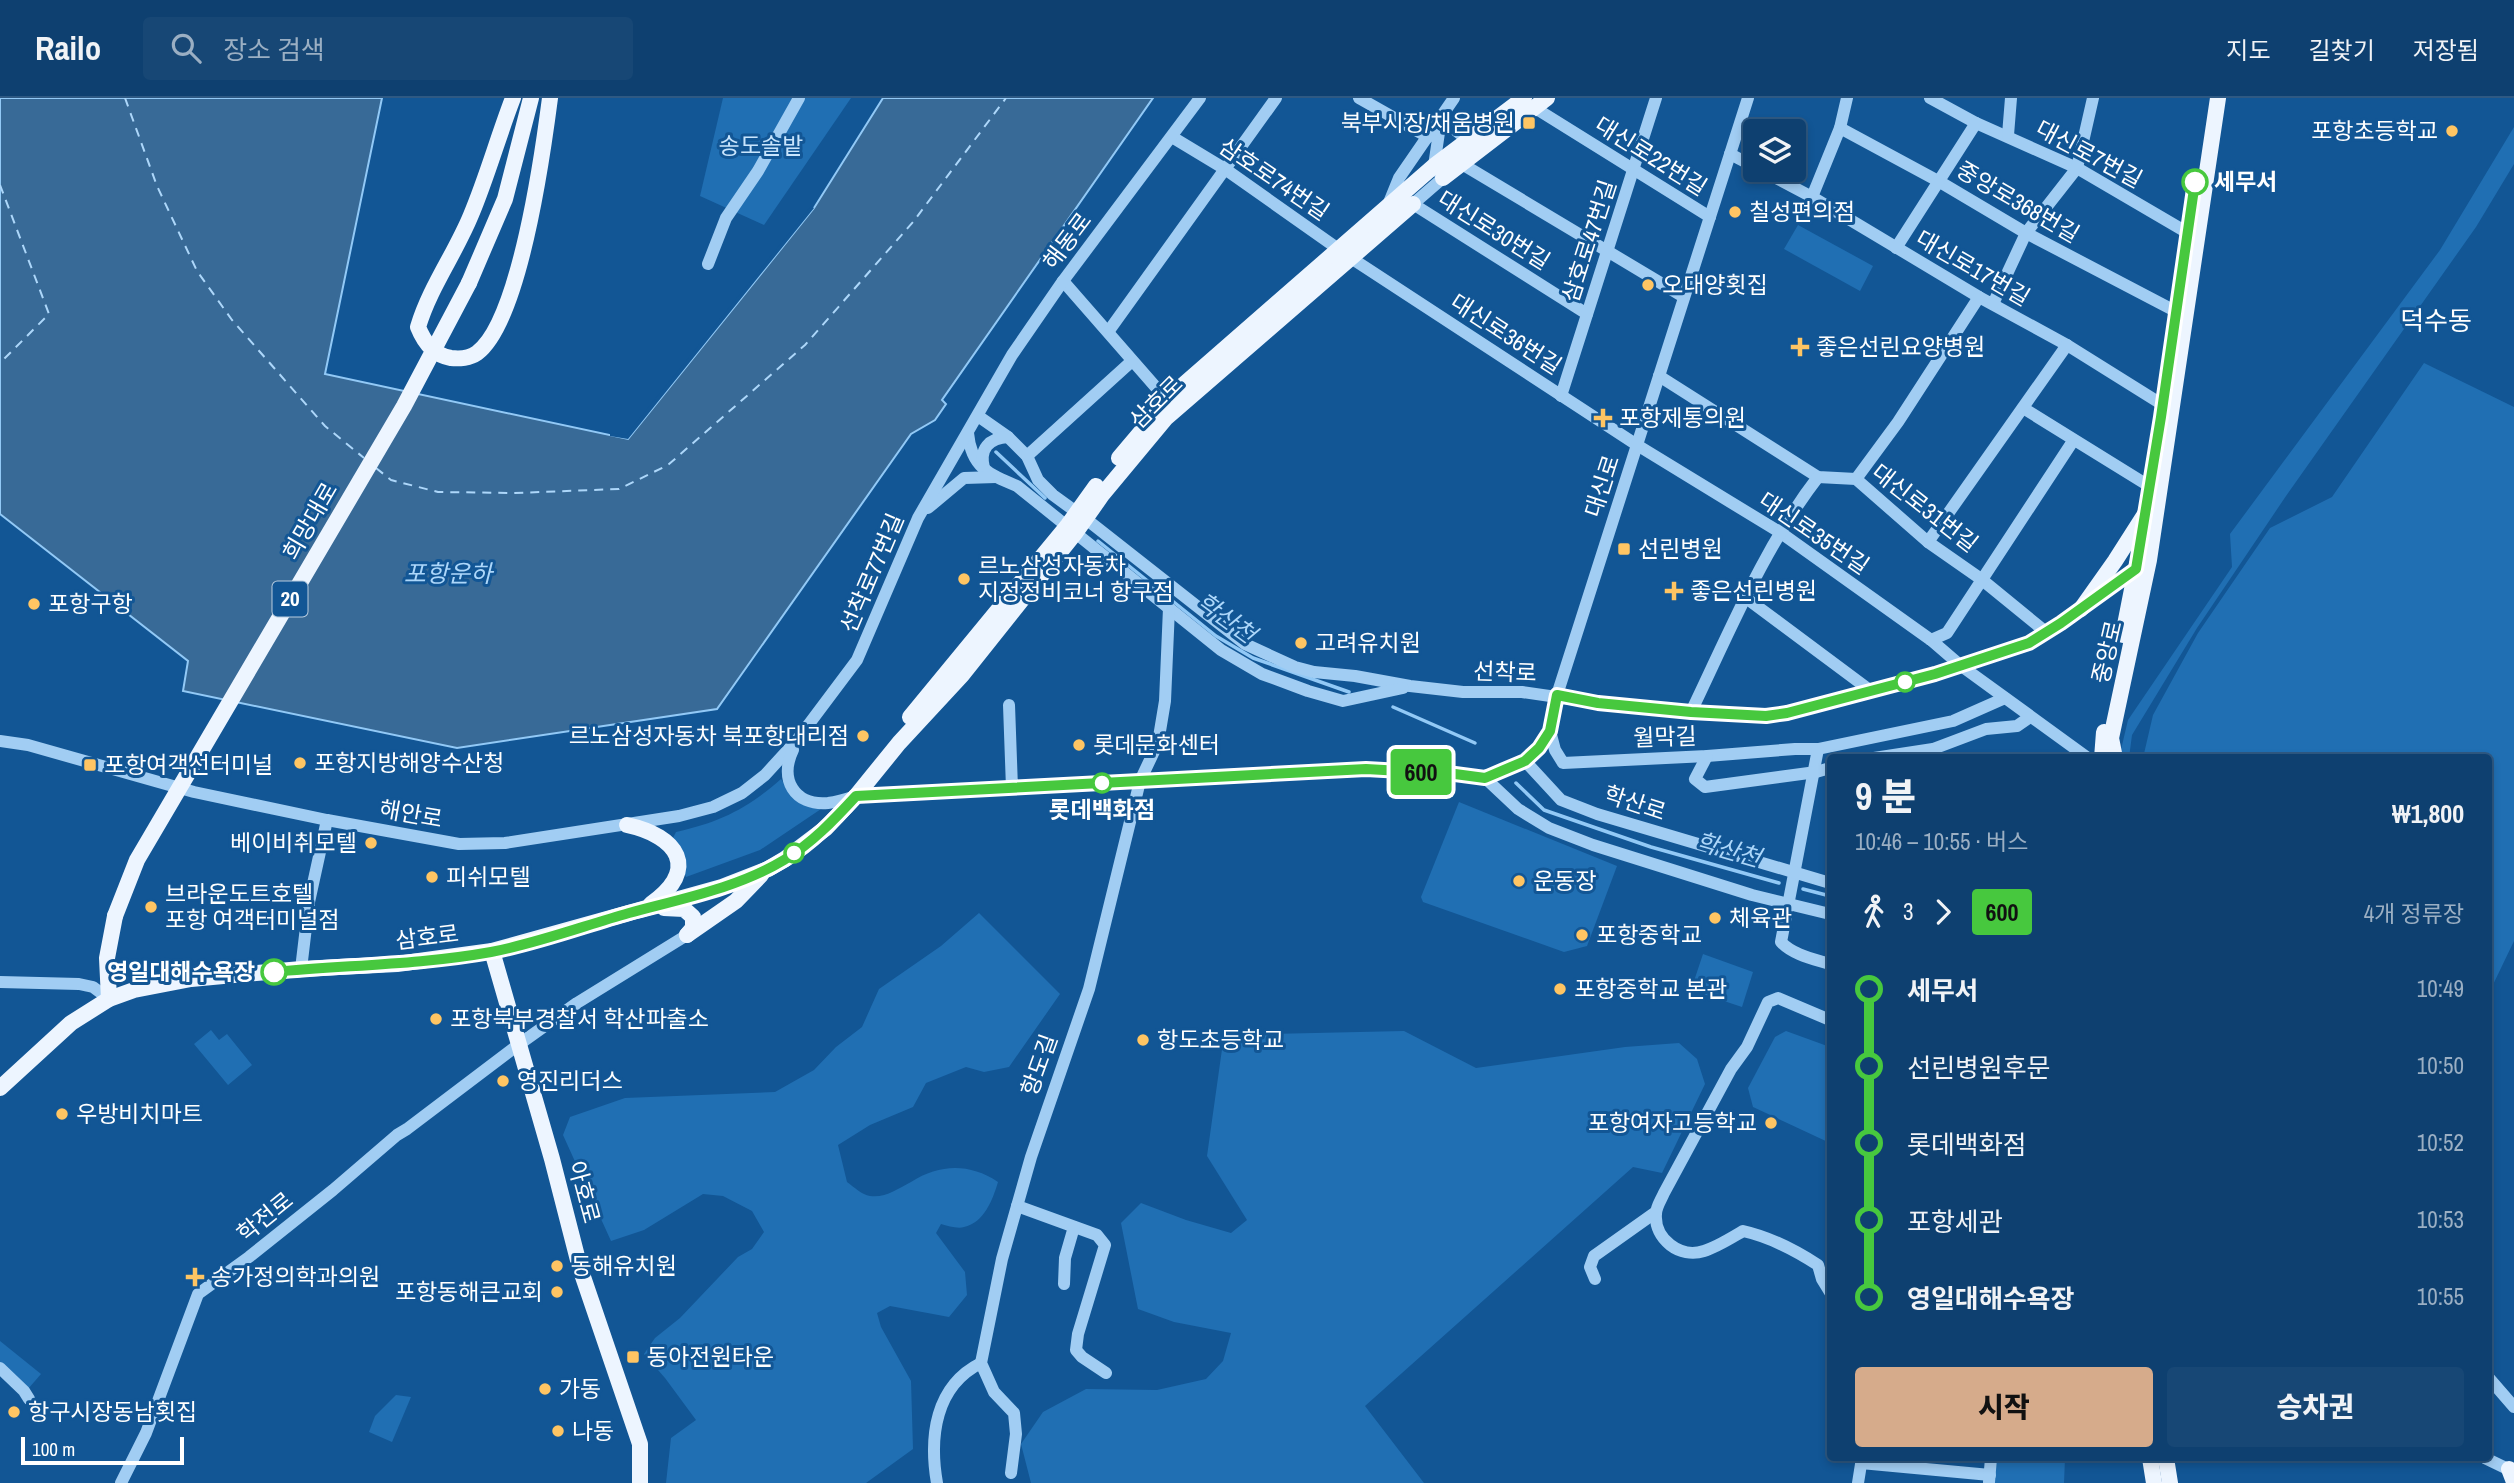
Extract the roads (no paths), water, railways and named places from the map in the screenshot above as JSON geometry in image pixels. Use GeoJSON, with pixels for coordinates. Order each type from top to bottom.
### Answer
{"type":"FeatureCollection","features":[{"type":"Feature","properties":{"kind":"main road"},"geometry":{"type":"LineString","coordinates":[[513,98],[472,214],[452,256],[434,285],[418,327],[424,343],[449,358],[476,354],[488,341],[503,312],[516,276],[530,218],[550,98]]}},
{"type":"Feature","properties":{"kind":"main road","name":"희망대로"},"geometry":{"type":"LineString","coordinates":[[109,999],[107,958],[115,916],[137,860],[397,418],[444,332],[490,237],[520,145],[531,98]]}},
{"type":"Feature","properties":{"kind":"main road","name":"중앙로"},"geometry":{"type":"LineString","coordinates":[[2102,754],[2102,741],[2142,565],[2145,514],[2207,98]]}},
{"type":"Feature","properties":{"kind":"main road","name":"중앙로"},"geometry":{"type":"LineString","coordinates":[[2114,754],[2111,738],[2218,98]]}},
{"type":"Feature","properties":{"kind":"main road","name":"삼호로"},"geometry":{"type":"LineString","coordinates":[[1077,522],[1166,418],[1345,253],[1387,208],[1439,172],[1468,140],[1535,101]]}},
{"type":"Feature","properties":{"kind":"main road","name":"삼호로"},"geometry":{"type":"LineString","coordinates":[[1439,172],[1462,164],[1535,101]]}},
{"type":"Feature","properties":{"kind":"main road","name":"삼호로"},"geometry":{"type":"LineString","coordinates":[[0,1088],[71,1023],[109,999],[169,982],[301,969],[407,964],[492,951],[722,887],[768,869],[802,848],[856,796],[899,743],[962,675],[1167,400],[1345,253],[1413,204]]}},
{"type":"Feature","properties":{"kind":"main road"},"geometry":{"type":"LineString","coordinates":[[2081,609],[2145,514]]}},
{"type":"Feature","properties":{"kind":"main road"},"geometry":{"type":"LineString","coordinates":[[628,825],[648,830],[661,837],[669,844],[678,860],[679,867],[671,885],[644,909]]}},
{"type":"Feature","properties":{"kind":"main road"},"geometry":{"type":"LineString","coordinates":[[688,935],[736,901],[768,869]]}},
{"type":"Feature","properties":{"kind":"main road"},"geometry":{"type":"LineString","coordinates":[[644,909],[677,908],[689,912],[694,928],[688,935]]}},
{"type":"Feature","properties":{"kind":"main road","name":"아호로"},"geometry":{"type":"LineString","coordinates":[[492,951],[552,1159],[580,1268],[640,1444],[640,1483]]}},
{"type":"Feature","properties":{"kind":"main road"},"geometry":{"type":"LineString","coordinates":[[2150,1461],[2154,1483]]}},
{"type":"Feature","properties":{"kind":"main road"},"geometry":{"type":"LineString","coordinates":[[2166,1461],[2170,1483]]}},
{"type":"Feature","properties":{"kind":"street"},"geometry":{"type":"LineString","coordinates":[[708,264],[726,218],[758,171],[799,98]]}},
{"type":"Feature","properties":{"kind":"street","name":"해동로"},"geometry":{"type":"LineString","coordinates":[[978,416],[1012,355],[1063,281],[1200,98]]}},
{"type":"Feature","properties":{"kind":"street"},"geometry":{"type":"LineString","coordinates":[[1108,332],[1276,98]]}},
{"type":"Feature","properties":{"kind":"street"},"geometry":{"type":"LineString","coordinates":[[1359,98],[1428,137]]}},
{"type":"Feature","properties":{"kind":"street"},"geometry":{"type":"LineString","coordinates":[[1387,208],[1399,178],[1454,98]]}},
{"type":"Feature","properties":{"kind":"street","name":"삼호로47번길"},"geometry":{"type":"LineString","coordinates":[[1561,396],[1656,98]]}},
{"type":"Feature","properties":{"kind":"street","name":"대신로"},"geometry":{"type":"LineString","coordinates":[[1525,761],[1539,748],[1550,731],[1557,695],[1748,98]]}},
{"type":"Feature","properties":{"kind":"street"},"geometry":{"type":"LineString","coordinates":[[1812,197],[1840,128],[1847,98]]}},
{"type":"Feature","properties":{"kind":"street","name":"대신로7번길"},"geometry":{"type":"LineString","coordinates":[[1930,98],[1976,123],[2077,168],[2188,233]]}},
{"type":"Feature","properties":{"kind":"street"},"geometry":{"type":"LineString","coordinates":[[2008,135],[2011,98]]}},
{"type":"Feature","properties":{"kind":"street"},"geometry":{"type":"LineString","coordinates":[[1993,304],[2026,233],[2077,168],[2093,98]]}},
{"type":"Feature","properties":{"kind":"street","name":"대신로22번길"},"geometry":{"type":"LineString","coordinates":[[1535,101],[1633,170],[1710,217]]}},
{"type":"Feature","properties":{"kind":"street"},"geometry":{"type":"LineString","coordinates":[[1441,119],[1468,140]]}},
{"type":"Feature","properties":{"kind":"street"},"geometry":{"type":"LineString","coordinates":[[1439,172],[1441,119]]}},
{"type":"Feature","properties":{"kind":"street"},"geometry":{"type":"LineString","coordinates":[[1896,248],[1976,123]]}},
{"type":"Feature","properties":{"kind":"street","name":"중앙로368번길"},"geometry":{"type":"LineString","coordinates":[[1840,128],[1940,182],[2026,233],[2177,312]]}},
{"type":"Feature","properties":{"kind":"street","name":"삼호로74번길"},"geometry":{"type":"LineString","coordinates":[[1172,137],[1224,169],[1345,253]]}},
{"type":"Feature","properties":{"kind":"street"},"geometry":{"type":"LineString","coordinates":[[1730,153],[1743,160]]}},
{"type":"Feature","properties":{"kind":"street"},"geometry":{"type":"LineString","coordinates":[[1462,164],[1684,297]]}},
{"type":"Feature","properties":{"kind":"street","name":"삼호로"},"geometry":{"type":"LineString","coordinates":[[1413,204],[1439,172]]}},
{"type":"Feature","properties":{"kind":"street","name":"대신로17번길"},"geometry":{"type":"LineString","coordinates":[[1784,182],[1979,297],[2067,345],[2163,405]]}},
{"type":"Feature","properties":{"kind":"street","name":"대신로30번길"},"geometry":{"type":"LineString","coordinates":[[1413,204],[1587,314]]}},
{"type":"Feature","properties":{"kind":"street","name":"대신로36번길"},"geometry":{"type":"LineString","coordinates":[[1345,253],[1637,445]]}},
{"type":"Feature","properties":{"kind":"street"},"geometry":{"type":"LineString","coordinates":[[1063,281],[1167,400]]}},
{"type":"Feature","properties":{"kind":"street"},"geometry":{"type":"LineString","coordinates":[[1856,479],[1898,422],[1979,297]]}},
{"type":"Feature","properties":{"kind":"street"},"geometry":{"type":"LineString","coordinates":[[1928,542],[2067,345]]}},
{"type":"Feature","properties":{"kind":"street"},"geometry":{"type":"LineString","coordinates":[[1027,456],[1132,361]]}},
{"type":"Feature","properties":{"kind":"street","name":"대신로31번길"},"geometry":{"type":"LineString","coordinates":[[1659,376],[1818,477],[1856,479],[1928,542],[1981,579],[2046,632]]}},
{"type":"Feature","properties":{"kind":"street"},"geometry":{"type":"LineString","coordinates":[[2023,408],[2150,486]]}},
{"type":"Feature","properties":{"kind":"street","name":"선착로"},"geometry":{"type":"LineString","coordinates":[[978,416],[1008,437],[1027,456],[1038,480],[1077,522],[1169,608],[1221,650],[1262,674],[1343,701],[1410,686]]}},
{"type":"Feature","properties":{"kind":"street","name":"선착로77번길"},"geometry":{"type":"LineString","coordinates":[[797,740],[857,660],[918,518],[978,416]]}},
{"type":"Feature","properties":{"kind":"street","name":"선착로"},"geometry":{"type":"LineString","coordinates":[[968,433],[973,457],[984,468],[1077,522],[1245,644],[1295,667],[1314,672],[1463,692],[1522,692],[1598,703],[1766,716],[1871,691],[2029,643],[2142,565]]}},
{"type":"Feature","properties":{"kind":"street"},"geometry":{"type":"LineString","coordinates":[[984,468],[982,454],[985,447],[998,437],[1008,437]]}},
{"type":"Feature","properties":{"kind":"street"},"geometry":{"type":"LineString","coordinates":[[1931,640],[1947,633],[2073,441]]}},
{"type":"Feature","properties":{"kind":"street","name":"대신로35번길"},"geometry":{"type":"LineString","coordinates":[[1637,445],[1782,533],[1931,640],[1960,665],[2082,754]]}},
{"type":"Feature","properties":{"kind":"street"},"geometry":{"type":"LineString","coordinates":[[918,518],[964,478],[996,477]]}},
{"type":"Feature","properties":{"kind":"street"},"geometry":{"type":"LineString","coordinates":[[1691,712],[1746,598],[1798,503],[1818,477]]}},
{"type":"Feature","properties":{"kind":"street"},"geometry":{"type":"LineString","coordinates":[[1746,598],[1871,691]]}},
{"type":"Feature","properties":{"kind":"street","name":"항도길"},"geometry":{"type":"LineString","coordinates":[[981,1363],[1002,1259],[1017,1206],[1044,1114],[1090,989],[1140,781],[1158,743],[1164,711],[1169,608]]}},
{"type":"Feature","properties":{"kind":"street","name":"월막길"},"geometry":{"type":"LineString","coordinates":[[1550,731],[1555,750],[1563,763],[1818,749],[1953,722],[2005,698]]}},
{"type":"Feature","properties":{"kind":"street"},"geometry":{"type":"LineString","coordinates":[[1009,705],[1012,788]]}},
{"type":"Feature","properties":{"kind":"street"},"geometry":{"type":"LineString","coordinates":[[1931,727],[1933,753],[1986,729],[2017,726],[2030,717]]}},
{"type":"Feature","properties":{"kind":"street"},"geometry":{"type":"LineString","coordinates":[[797,740],[787,771],[790,787],[807,800],[827,803],[856,796],[1366,769],[1485,778],[1525,761]]}},
{"type":"Feature","properties":{"kind":"street","name":"해안로"},"geometry":{"type":"LineString","coordinates":[[0,741],[28,745],[194,792],[439,842],[472,845],[505,843],[628,825],[696,812],[728,800],[765,775],[797,740]]}},
{"type":"Feature","properties":{"kind":"street"},"geometry":{"type":"LineString","coordinates":[[1818,749],[1781,942],[1786,948],[1827,963]]}},
{"type":"Feature","properties":{"kind":"street"},"geometry":{"type":"LineString","coordinates":[[1707,756],[1695,779],[1704,787],[1827,769]]}},
{"type":"Feature","properties":{"kind":"street","name":"학산로"},"geometry":{"type":"LineString","coordinates":[[1525,761],[1561,800],[1597,814],[1827,882]]}},
{"type":"Feature","properties":{"kind":"street"},"geometry":{"type":"LineString","coordinates":[[1485,778],[1518,809],[1549,828],[1655,865],[1827,913]]}},
{"type":"Feature","properties":{"kind":"street"},"geometry":{"type":"LineString","coordinates":[[301,969],[309,902],[327,820]]}},
{"type":"Feature","properties":{"kind":"street","name":"학전로"},"geometry":{"type":"LineString","coordinates":[[121,1483],[146,1433],[198,1294],[333,1190],[397,1135],[518,1045],[577,1003],[688,935]]}},
{"type":"Feature","properties":{"kind":"street"},"geometry":{"type":"LineString","coordinates":[[0,982],[72,983],[93,987],[109,999]]}},
{"type":"Feature","properties":{"kind":"street"},"geometry":{"type":"LineString","coordinates":[[1827,1019],[1778,998],[1768,1002],[1747,1047],[1731,1069],[1656,1212],[1658,1228],[1668,1243],[1677,1250],[1703,1252],[1743,1231],[1754,1233],[1818,1265],[1827,1287]]}},
{"type":"Feature","properties":{"kind":"street"},"geometry":{"type":"LineString","coordinates":[[1017,1206],[1097,1235],[1105,1245],[1078,1334],[1076,1350],[1107,1373]]}},
{"type":"Feature","properties":{"kind":"street"},"geometry":{"type":"LineString","coordinates":[[1594,1279],[1590,1267],[1594,1256],[1656,1212]]}},
{"type":"Feature","properties":{"kind":"street"},"geometry":{"type":"LineString","coordinates":[[1063,1284],[1065,1258],[1074,1227]]}},
{"type":"Feature","properties":{"kind":"street"},"geometry":{"type":"LineString","coordinates":[[937,1483],[934,1466],[934,1425],[949,1390],[965,1371],[981,1363],[993,1392],[1014,1413],[1016,1434],[1011,1473]]}},
{"type":"Feature","properties":{"kind":"street"},"geometry":{"type":"LineString","coordinates":[[0,1368],[29,1399]]}},
{"type":"Feature","properties":{"kind":"street"},"geometry":{"type":"LineString","coordinates":[[2492,1382],[2514,1407]]}},
{"type":"Feature","properties":{"kind":"street"},"geometry":{"type":"LineString","coordinates":[[1858,1483],[1862,1461],[1989,1479],[1991,1461]]}},
{"type":"Feature","properties":{"kind":"street"},"geometry":{"type":"LineString","coordinates":[[2490,1461],[2512,1474]]}},
{"type":"Feature","properties":{"kind":"water","name":"포항운하"},"geometry":{"type":"Polygon","coordinates":[[[0,98],[382,98],[325,374],[628,439],[814,208],[883,98],[1153,98],[942,400],[946,404],[935,420],[911,434],[717,709],[457,748],[183,691],[188,661],[0,514],[0,98]]]}},
{"type":"Feature","properties":{"kind":"waterway","name":"학산천"},"geometry":{"type":"LineString","coordinates":[[996,452],[1045,498]]}},
{"type":"Feature","properties":{"kind":"waterway","name":"학산천"},"geometry":{"type":"LineString","coordinates":[[1098,541],[1216,636],[1253,658],[1349,692]]}},
{"type":"Feature","properties":{"kind":"waterway","name":"학산천"},"geometry":{"type":"LineString","coordinates":[[1393,707],[1475,743]]}},
{"type":"Feature","properties":{"kind":"waterway","name":"학산천"},"geometry":{"type":"LineString","coordinates":[[1516,783],[1544,810],[1651,847],[1779,883]]}},
{"type":"Feature","properties":{"kind":"waterway","name":"학산천"},"geometry":{"type":"LineString","coordinates":[[1803,889],[1827,895]]}},
{"type":"Feature","properties":{"kind":"place","name":"북부시장/채움병원"},"geometry":{"type":"Point","coordinates":[1529,123]}},
{"type":"Feature","properties":{"kind":"place","name":"포항초등학교"},"geometry":{"type":"Point","coordinates":[2452,131]}},
{"type":"Feature","properties":{"kind":"place","name":"세무서"},"geometry":{"type":"Point","coordinates":[2195,182]}},
{"type":"Feature","properties":{"kind":"place","name":"칠성편의점"},"geometry":{"type":"Point","coordinates":[1735,212]}},
{"type":"Feature","properties":{"kind":"place","name":"오대양횟집"},"geometry":{"type":"Point","coordinates":[1648,285]}},
{"type":"Feature","properties":{"kind":"place","name":"좋은선린요양병원"},"geometry":{"type":"Point","coordinates":[1800,347]}},
{"type":"Feature","properties":{"kind":"place","name":"포항제통의원"},"geometry":{"type":"Point","coordinates":[1603,418]}},
{"type":"Feature","properties":{"kind":"place","name":"선린병원"},"geometry":{"type":"Point","coordinates":[1624,549]}},
{"type":"Feature","properties":{"kind":"place","name":"르노삼성자동차 지정정비코너 항구점"},"geometry":{"type":"Point","coordinates":[964,579]}},
{"type":"Feature","properties":{"kind":"place","name":"좋은선린병원"},"geometry":{"type":"Point","coordinates":[1674,591]}},
{"type":"Feature","properties":{"kind":"place","name":"포항구항"},"geometry":{"type":"Point","coordinates":[34,604]}},
{"type":"Feature","properties":{"kind":"place","name":"고려유치원"},"geometry":{"type":"Point","coordinates":[1301,643]}},
{"type":"Feature","properties":{"kind":"place","name":"르노삼성자동차 북포항대리점"},"geometry":{"type":"Point","coordinates":[863,736]}},
{"type":"Feature","properties":{"kind":"place","name":"롯데문화센터"},"geometry":{"type":"Point","coordinates":[1079,745]}},
{"type":"Feature","properties":{"kind":"place","name":"포항지방해양수산청"},"geometry":{"type":"Point","coordinates":[300,763]}},
{"type":"Feature","properties":{"kind":"place","name":"포항여객선터미널"},"geometry":{"type":"Point","coordinates":[90,765]}},
{"type":"Feature","properties":{"kind":"place","name":"롯데백화점"},"geometry":{"type":"Point","coordinates":[1102,783]}},
{"type":"Feature","properties":{"kind":"place","name":"베이비취모텔"},"geometry":{"type":"Point","coordinates":[371,843]}},
{"type":"Feature","properties":{"kind":"place","name":"피쉬모텔"},"geometry":{"type":"Point","coordinates":[432,877]}},
{"type":"Feature","properties":{"kind":"place","name":"운동장"},"geometry":{"type":"Point","coordinates":[1519,881]}},
{"type":"Feature","properties":{"kind":"place","name":"브라운도트호텔 포항 여객터미널점"},"geometry":{"type":"Point","coordinates":[151,907]}},
{"type":"Feature","properties":{"kind":"place","name":"체육관"},"geometry":{"type":"Point","coordinates":[1715,918]}},
{"type":"Feature","properties":{"kind":"place","name":"포항중학교"},"geometry":{"type":"Point","coordinates":[1582,935]}},
{"type":"Feature","properties":{"kind":"place","name":"영일대해수욕장"},"geometry":{"type":"Point","coordinates":[274,972]}},
{"type":"Feature","properties":{"kind":"place","name":"포항중학교 본관"},"geometry":{"type":"Point","coordinates":[1560,989]}},
{"type":"Feature","properties":{"kind":"place","name":"포항북부경찰서 학산파출소"},"geometry":{"type":"Point","coordinates":[436,1019]}},
{"type":"Feature","properties":{"kind":"place","name":"항도초등학교"},"geometry":{"type":"Point","coordinates":[1143,1040]}},
{"type":"Feature","properties":{"kind":"place","name":"영진리더스"},"geometry":{"type":"Point","coordinates":[503,1081]}},
{"type":"Feature","properties":{"kind":"place","name":"우방비치마트"},"geometry":{"type":"Point","coordinates":[62,1114]}},
{"type":"Feature","properties":{"kind":"place","name":"포항여자고등학교"},"geometry":{"type":"Point","coordinates":[1771,1123]}},
{"type":"Feature","properties":{"kind":"place","name":"동해유치원"},"geometry":{"type":"Point","coordinates":[557,1266]}},
{"type":"Feature","properties":{"kind":"place","name":"송가정의학과의원"},"geometry":{"type":"Point","coordinates":[195,1277]}},
{"type":"Feature","properties":{"kind":"place","name":"포항동해큰교회"},"geometry":{"type":"Point","coordinates":[557,1292]}},
{"type":"Feature","properties":{"kind":"place","name":"동아전원타운"},"geometry":{"type":"Point","coordinates":[633,1357]}},
{"type":"Feature","properties":{"kind":"place","name":"가동"},"geometry":{"type":"Point","coordinates":[545,1389]}},
{"type":"Feature","properties":{"kind":"place","name":"항구시장동남횟집"},"geometry":{"type":"Point","coordinates":[14,1412]}},
{"type":"Feature","properties":{"kind":"place","name":"나동"},"geometry":{"type":"Point","coordinates":[558,1431]}},
{"type":"Feature","properties":{"kind":"district","name":"덕수동"},"geometry":{"type":"Point","coordinates":[2436,321]}},
{"type":"Feature","properties":{"kind":"park label","name":"송도솔밭"},"geometry":{"type":"Point","coordinates":[761,146]}}]}
